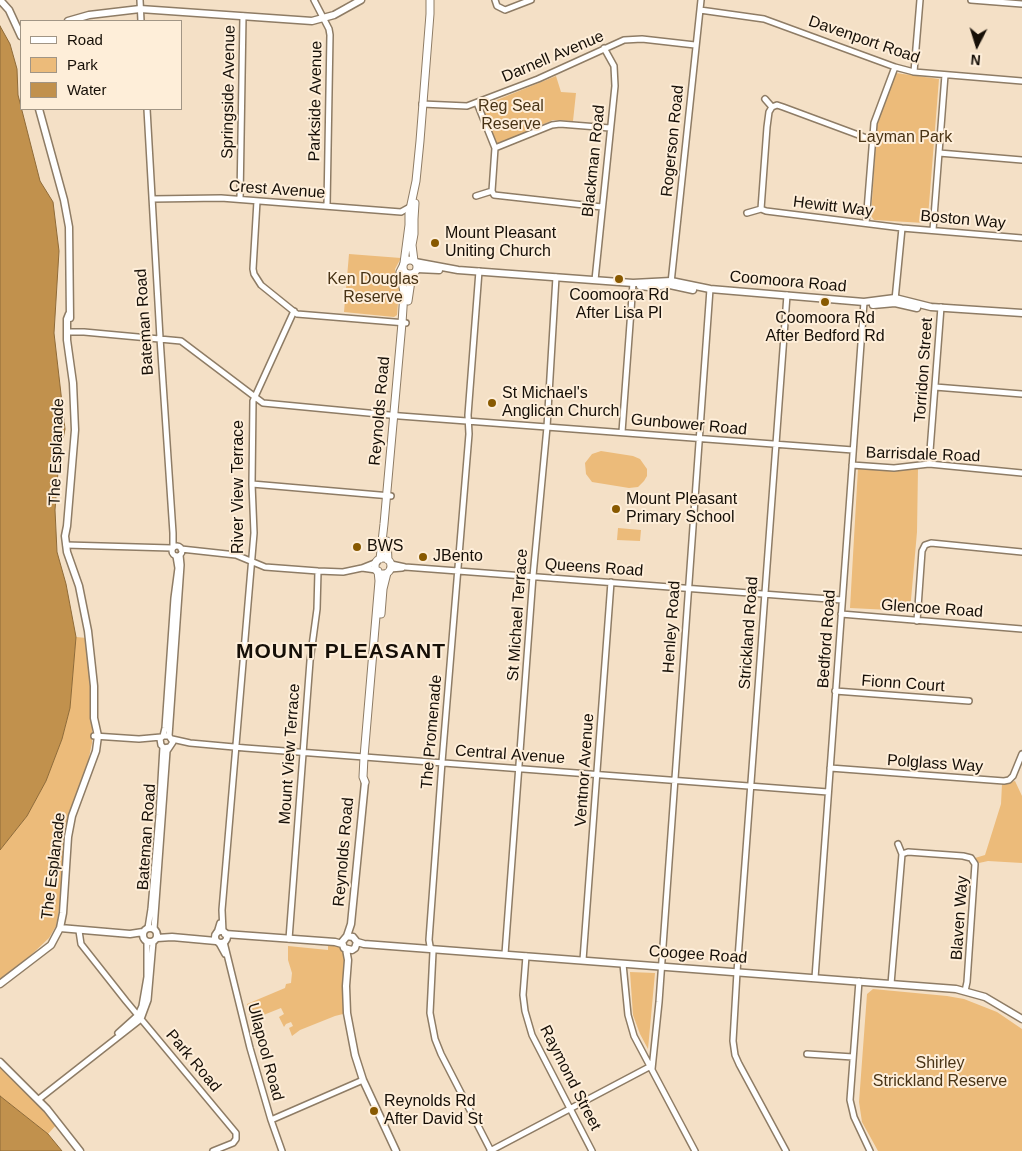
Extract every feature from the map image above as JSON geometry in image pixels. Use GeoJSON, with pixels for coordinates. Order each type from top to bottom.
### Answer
{"type":"FeatureCollection","features":[{"type":"Feature","properties":{"kind":"main road","name":"Reynolds Road"},"geometry":{"type":"LineString","coordinates":[[404,323],[404,292],[400,272],[403,264],[408,218],[416,181],[430,0]]}},
{"type":"Feature","properties":{"kind":"main road","name":"Reynolds Road"},"geometry":{"type":"LineString","coordinates":[[380,598],[389,566],[386,549],[390,480],[404,323],[414,266],[412,245],[415,230],[416,181]]}},
{"type":"Feature","properties":{"kind":"main road"},"geometry":{"type":"LineString","coordinates":[[410,260],[414,266],[405,272],[403,264],[410,260]]}},
{"type":"Feature","properties":{"kind":"main road","name":"Reynolds Road"},"geometry":{"type":"LineString","coordinates":[[364,782],[367,777],[366,757],[380,598],[377,571],[389,496]]}},
{"type":"Feature","properties":{"kind":"main road"},"geometry":{"type":"LineString","coordinates":[[377,571],[382,574],[389,566],[378,560]]}},
{"type":"Feature","properties":{"kind":"street"},"geometry":{"type":"LineString","coordinates":[[0,0],[9,10],[20,34]]}},
{"type":"Feature","properties":{"kind":"street"},"geometry":{"type":"LineString","coordinates":[[140,0],[141,20]]}},
{"type":"Feature","properties":{"kind":"street","name":"Parkside Avenue"},"geometry":{"type":"LineString","coordinates":[[314,0],[329,29],[330,35],[327,206]]}},
{"type":"Feature","properties":{"kind":"street"},"geometry":{"type":"LineString","coordinates":[[71,20],[88,15],[140,9],[312,21],[324,19],[361,0]]}},
{"type":"Feature","properties":{"kind":"street"},"geometry":{"type":"LineString","coordinates":[[495,0],[497,6],[504,10],[531,0]]}},
{"type":"Feature","properties":{"kind":"street","name":"Rogerson Road"},"geometry":{"type":"LineString","coordinates":[[671,283],[701,0]]}},
{"type":"Feature","properties":{"kind":"street"},"geometry":{"type":"LineString","coordinates":[[914,72],[920,0]]}},
{"type":"Feature","properties":{"kind":"street"},"geometry":{"type":"LineString","coordinates":[[971,0],[1022,4]]}},
{"type":"Feature","properties":{"kind":"street","name":"Davenport Road"},"geometry":{"type":"LineString","coordinates":[[700,10],[764,19],[914,72],[1022,81]]}},
{"type":"Feature","properties":{"kind":"street","name":"Springside Avenue"},"geometry":{"type":"LineString","coordinates":[[240,199],[243,16]]}},
{"type":"Feature","properties":{"kind":"street","name":"Darnell Avenue"},"geometry":{"type":"LineString","coordinates":[[422,104],[468,106],[561,69],[624,40],[632,39],[695,45]]}},
{"type":"Feature","properties":{"kind":"street","name":"Blackman Road"},"geometry":{"type":"LineString","coordinates":[[595,280],[615,73],[604,48]]}},
{"type":"Feature","properties":{"kind":"street"},"geometry":{"type":"LineString","coordinates":[[866,223],[874,123],[895,66]]}},
{"type":"Feature","properties":{"kind":"street"},"geometry":{"type":"LineString","coordinates":[[933,230],[945,75]]}},
{"type":"Feature","properties":{"kind":"street"},"geometry":{"type":"LineString","coordinates":[[765,100],[772,107]]}},
{"type":"Feature","properties":{"kind":"street"},"geometry":{"type":"LineString","coordinates":[[476,103],[495,148],[492,191],[494,195],[602,207]]}},
{"type":"Feature","properties":{"kind":"street"},"geometry":{"type":"LineString","coordinates":[[761,209],[767,127],[769,112],[772,107],[777,105],[872,140]]}},
{"type":"Feature","properties":{"kind":"street","name":"The Esplanade"},"geometry":{"type":"LineString","coordinates":[[0,984],[51,945],[60,928],[63,913],[68,836],[72,816],[92,756],[96,751],[94,686],[88,631],[68,545],[67,526],[75,430],[69,349],[71,340],[69,332],[69,227],[64,200],[39,110]]}},
{"type":"Feature","properties":{"kind":"street","name":"Bateman Road"},"geometry":{"type":"LineString","coordinates":[[39,1099],[140,1017],[148,1000],[151,909],[166,741],[177,551],[173,533],[147,110]]}},
{"type":"Feature","properties":{"kind":"street"},"geometry":{"type":"LineString","coordinates":[[495,148],[552,125],[610,128]]}},
{"type":"Feature","properties":{"kind":"street"},"geometry":{"type":"LineString","coordinates":[[939,153],[1022,160]]}},
{"type":"Feature","properties":{"kind":"street"},"geometry":{"type":"LineString","coordinates":[[476,196],[492,191]]}},
{"type":"Feature","properties":{"kind":"street","name":"Crest Avenue"},"geometry":{"type":"LineString","coordinates":[[152,199],[240,199],[401,212],[410,208]]}},
{"type":"Feature","properties":{"kind":"street"},"geometry":{"type":"LineString","coordinates":[[256,201],[254,274],[261,285],[294,311],[302,314],[404,323]]}},
{"type":"Feature","properties":{"kind":"street","name":"Hewitt Way"},"geometry":{"type":"LineString","coordinates":[[747,213],[761,209],[902,228]]}},
{"type":"Feature","properties":{"kind":"street"},"geometry":{"type":"LineString","coordinates":[[401,212],[408,218]]}},
{"type":"Feature","properties":{"kind":"street"},"geometry":{"type":"LineString","coordinates":[[895,300],[902,228]]}},
{"type":"Feature","properties":{"kind":"street","name":"Boston Way"},"geometry":{"type":"LineString","coordinates":[[902,228],[1022,238]]}},
{"type":"Feature","properties":{"kind":"street","name":"Coomoora Road"},"geometry":{"type":"LineString","coordinates":[[414,266],[633,283],[649,287],[671,283],[688,290],[710,289],[864,302],[895,300],[931,307],[1022,313]]}},
{"type":"Feature","properties":{"kind":"street","name":"The Promenade"},"geometry":{"type":"LineString","coordinates":[[479,271],[429,940],[433,952],[430,1013],[435,1039],[491,1151]]}},
{"type":"Feature","properties":{"kind":"street","name":"St Michael Terrace"},"geometry":{"type":"LineString","coordinates":[[505,954],[533,576],[547,427],[556,277]]}},
{"type":"Feature","properties":{"kind":"street"},"geometry":{"type":"LineString","coordinates":[[622,432],[633,283]]}},
{"type":"Feature","properties":{"kind":"street","name":"Henley Road"},"geometry":{"type":"LineString","coordinates":[[651,1068],[661,966],[710,289]]}},
{"type":"Feature","properties":{"kind":"street","name":"Strickland Road"},"geometry":{"type":"LineString","coordinates":[[786,1151],[735,1054],[733,1041],[750,785],[787,295]]}},
{"type":"Feature","properties":{"kind":"street","name":"Bedford Road"},"geometry":{"type":"LineString","coordinates":[[815,978],[864,302]]}},
{"type":"Feature","properties":{"kind":"street","name":"Torridon Street"},"geometry":{"type":"LineString","coordinates":[[929,464],[941,308]]}},
{"type":"Feature","properties":{"kind":"street","name":"River View Terrace"},"geometry":{"type":"LineString","coordinates":[[221,937],[235,747],[254,533],[252,416],[254,397],[294,311]]}},
{"type":"Feature","properties":{"kind":"street","name":"Gunbower Road"},"geometry":{"type":"LineString","coordinates":[[69,332],[175,339],[185,343],[260,402],[264,403],[469,422],[853,450]]}},
{"type":"Feature","properties":{"kind":"street"},"geometry":{"type":"LineString","coordinates":[[935,387],[1022,394]]}},
{"type":"Feature","properties":{"kind":"street","name":"Barrisdale Road"},"geometry":{"type":"LineString","coordinates":[[852,465],[894,468],[929,464],[1022,473]]}},
{"type":"Feature","properties":{"kind":"street"},"geometry":{"type":"LineString","coordinates":[[252,484],[389,496]]}},
{"type":"Feature","properties":{"kind":"street"},"geometry":{"type":"LineString","coordinates":[[917,621],[922,551],[925,545],[931,543],[1022,552]]}},
{"type":"Feature","properties":{"kind":"street"},"geometry":{"type":"LineString","coordinates":[[68,545],[149,548],[236,555],[265,567],[318,572],[343,572],[362,568],[378,560]]}},
{"type":"Feature","properties":{"kind":"street","name":"Queens Road"},"geometry":{"type":"LineString","coordinates":[[389,566],[842,600]]}},
{"type":"Feature","properties":{"kind":"street"},"geometry":{"type":"LineString","coordinates":[[362,568],[377,571]]}},
{"type":"Feature","properties":{"kind":"street","name":"Mount View Terrace"},"geometry":{"type":"LineString","coordinates":[[289,938],[310,662],[317,609],[318,572]]}},
{"type":"Feature","properties":{"kind":"street","name":"Ventnor Avenue"},"geometry":{"type":"LineString","coordinates":[[583,960],[611,582]]}},
{"type":"Feature","properties":{"kind":"street","name":"Glencoe Road"},"geometry":{"type":"LineString","coordinates":[[841,614],[1022,629]]}},
{"type":"Feature","properties":{"kind":"street","name":"Fionn Court"},"geometry":{"type":"LineString","coordinates":[[835,692],[968,701]]}},
{"type":"Feature","properties":{"kind":"street","name":"Central Avenue"},"geometry":{"type":"LineString","coordinates":[[96,736],[828,792]]}},
{"type":"Feature","properties":{"kind":"street","name":"Polglass Way"},"geometry":{"type":"LineString","coordinates":[[830,768],[1004,782],[1013,776],[1022,754]]}},
{"type":"Feature","properties":{"kind":"street","name":"Reynolds Road"},"geometry":{"type":"LineString","coordinates":[[364,782],[346,986],[348,1020],[355,1055],[363,1080],[396,1151]]}},
{"type":"Feature","properties":{"kind":"street"},"geometry":{"type":"LineString","coordinates":[[890,984],[900,859],[902,854],[898,844]]}},
{"type":"Feature","properties":{"kind":"street","name":"Blaven Way"},"geometry":{"type":"LineString","coordinates":[[902,854],[908,852],[963,856],[971,858],[975,864],[968,973],[965,991]]}},
{"type":"Feature","properties":{"kind":"street","name":"Coogee Road"},"geometry":{"type":"LineString","coordinates":[[60,928],[79,931],[202,939],[242,935],[289,938],[859,981],[965,991],[995,1002],[1022,1019]]}},
{"type":"Feature","properties":{"kind":"street","name":"Park Road"},"geometry":{"type":"LineString","coordinates":[[79,931],[81,944],[126,1001],[236,1132],[236,1139],[233,1143],[213,1151]]}},
{"type":"Feature","properties":{"kind":"street","name":"Bateman Road"},"geometry":{"type":"LineString","coordinates":[[140,1017],[145,998],[150,935]]}},
{"type":"Feature","properties":{"kind":"street","name":"Ullapool Road"},"geometry":{"type":"LineString","coordinates":[[221,937],[270,1120],[282,1151]]}},
{"type":"Feature","properties":{"kind":"street","name":"Raymond Street"},"geometry":{"type":"LineString","coordinates":[[526,956],[523,995],[530,1028],[541,1054],[592,1151]]}},
{"type":"Feature","properties":{"kind":"street"},"geometry":{"type":"LineString","coordinates":[[623,964],[628,1016],[634,1036],[695,1151]]}},
{"type":"Feature","properties":{"kind":"street"},"geometry":{"type":"LineString","coordinates":[[859,981],[851,1105],[854,1117],[870,1151]]}},
{"type":"Feature","properties":{"kind":"street"},"geometry":{"type":"LineString","coordinates":[[126,1001],[132,1006],[142,1007]]}},
{"type":"Feature","properties":{"kind":"street"},"geometry":{"type":"LineString","coordinates":[[807,1054],[853,1057]]}},
{"type":"Feature","properties":{"kind":"street"},"geometry":{"type":"LineString","coordinates":[[0,1062],[39,1099],[63,1127],[80,1151]]}},
{"type":"Feature","properties":{"kind":"street"},"geometry":{"type":"LineString","coordinates":[[491,1151],[570,1108],[651,1068]]}},
{"type":"Feature","properties":{"kind":"street"},"geometry":{"type":"LineString","coordinates":[[270,1120],[363,1080]]}},
{"type":"Feature","properties":{"kind":"green space","name":"Layman Park"},"geometry":{"type":"Polygon","coordinates":[[[896,73],[939,79],[928,217],[924,223],[874,220],[871,216],[877,125],[896,73]]]}},
{"type":"Feature","properties":{"kind":"green space","name":"Reg Seal Reserve"},"geometry":{"type":"Polygon","coordinates":[[[556,76],[561,92],[576,93],[573,121],[553,120],[496,145],[482,106],[556,76]]]}},
{"type":"Feature","properties":{"kind":"green space","name":"Ken Douglas Reserve"},"geometry":{"type":"Polygon","coordinates":[[[349,254],[401,258],[395,269],[399,289],[397,315],[394,317],[344,312],[349,254]]]}},
{"type":"Feature","properties":{"kind":"green space"},"geometry":{"type":"Polygon","coordinates":[[[601,451],[633,456],[640,459],[647,469],[647,476],[644,481],[638,487],[629,488],[592,482],[586,474],[585,463],[592,454],[601,451]]]}},
{"type":"Feature","properties":{"kind":"green space"},"geometry":{"type":"Polygon","coordinates":[[[858,468],[892,471],[918,468],[917,532],[910,611],[850,608],[858,468]]]}},
{"type":"Feature","properties":{"kind":"green space"},"geometry":{"type":"Polygon","coordinates":[[[618,528],[641,530],[640,541],[617,540],[618,528]]]}},
{"type":"Feature","properties":{"kind":"green space"},"geometry":{"type":"Polygon","coordinates":[[[76,637],[87,638],[92,708],[92,743],[87,767],[67,824],[60,904],[56,926],[49,938],[30,956],[0,979],[0,850],[27,816],[46,781],[62,739],[70,708],[76,637]]]}},
{"type":"Feature","properties":{"kind":"green space"},"geometry":{"type":"Polygon","coordinates":[[[1015,781],[1022,796],[1022,863],[988,861],[979,863],[975,858],[985,855],[1001,804],[1002,784],[1015,781]]]}},
{"type":"Feature","properties":{"kind":"green space"},"geometry":{"type":"Polygon","coordinates":[[[328,942],[335,942],[346,949],[347,1013],[300,1030],[292,1036],[289,1028],[293,1026],[291,1022],[284,1027],[279,1017],[284,1014],[281,1008],[251,1020],[247,1004],[285,988],[286,984],[291,983],[292,973],[288,960],[288,946],[328,950],[328,942]]]}},
{"type":"Feature","properties":{"kind":"green space"},"geometry":{"type":"Polygon","coordinates":[[[630,972],[655,973],[648,1049],[633,1015],[630,972]]]}},
{"type":"Feature","properties":{"kind":"green space","name":"Shirley Strickland Reserve"},"geometry":{"type":"Polygon","coordinates":[[[873,989],[964,999],[997,1012],[1022,1029],[1022,1151],[878,1151],[862,1122],[859,1102],[867,994],[873,989]]]}},
{"type":"Feature","properties":{"kind":"green space"},"geometry":{"type":"Polygon","coordinates":[[[0,1067],[57,1124],[48,1134],[0,1096],[0,1067]]]}},
{"type":"Feature","properties":{"kind":"water"},"geometry":{"type":"Polygon","coordinates":[[[0,26],[10,44],[17,69],[20,110],[22,110],[40,181],[53,202],[59,251],[54,333],[65,429],[59,459],[55,510],[57,552],[66,584],[76,637],[70,708],[62,739],[46,781],[27,816],[0,850],[0,26]]]}},
{"type":"Feature","properties":{"kind":"water"},"geometry":{"type":"Polygon","coordinates":[[[0,1096],[48,1134],[62,1151],[0,1151],[0,1096]]]}},
{"type":"Feature","properties":{"kind":"place","name":"Mount Pleasant Uniting Church"},"geometry":{"type":"Point","coordinates":[435,243]}},
{"type":"Feature","properties":{"kind":"place","name":"Coomoora Rd After Lisa Pl"},"geometry":{"type":"Point","coordinates":[619,279]}},
{"type":"Feature","properties":{"kind":"place","name":"Coomoora Rd After Bedford Rd"},"geometry":{"type":"Point","coordinates":[825,302]}},
{"type":"Feature","properties":{"kind":"place","name":"St Michael's Anglican Church"},"geometry":{"type":"Point","coordinates":[492,403]}},
{"type":"Feature","properties":{"kind":"place","name":"Mount Pleasant Primary School"},"geometry":{"type":"Point","coordinates":[616,509]}},
{"type":"Feature","properties":{"kind":"place","name":"BWS"},"geometry":{"type":"Point","coordinates":[357,547]}},
{"type":"Feature","properties":{"kind":"place","name":"JBento"},"geometry":{"type":"Point","coordinates":[423,557]}},
{"type":"Feature","properties":{"kind":"place","name":"Reynolds Rd After David St"},"geometry":{"type":"Point","coordinates":[374,1111]}},
{"type":"Feature","properties":{"kind":"district","name":"MOUNT PLEASANT"},"geometry":{"type":"Point","coordinates":[341,652]}}]}
